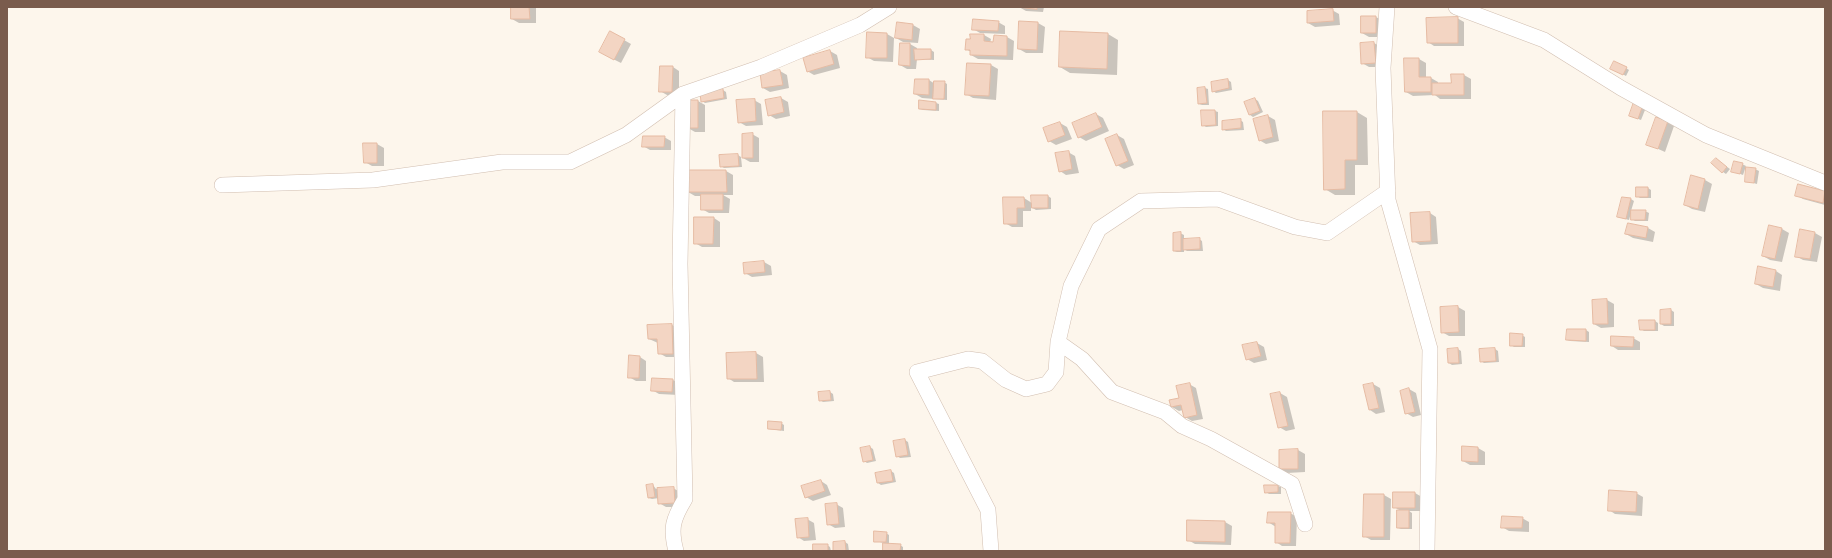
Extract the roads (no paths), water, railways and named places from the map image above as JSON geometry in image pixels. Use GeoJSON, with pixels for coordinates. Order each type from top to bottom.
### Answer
{"type":"FeatureCollection","features":[{"type":"Feature","properties":{"kind":"street"},"geometry":{"type":"LineString","coordinates":[[222,185],[373,180],[502,162],[570,162],[626,135],[683,94],[762,67],[860,26],[889,7]]}},
{"type":"Feature","properties":{"kind":"street"},"geometry":{"type":"LineString","coordinates":[[1387,7],[1383,68],[1388,200],[1430,349],[1426,551]]}},
{"type":"Feature","properties":{"kind":"street"},"geometry":{"type":"LineString","coordinates":[[1456,7],[1544,40],[1621,88],[1706,134],[1825,183]]}},
{"type":"Feature","properties":{"kind":"street"},"geometry":{"type":"LineString","coordinates":[[676,551],[674,540],[674,518],[684,499],[680,264],[683,94]]}},
{"type":"Feature","properties":{"kind":"street"},"geometry":{"type":"LineString","coordinates":[[991,551],[988,510],[934,408],[917,372],[968,359],[982,361],[1006,380],[1026,389],[1047,384],[1056,372],[1058,342],[1071,286],[1099,228],[1141,201],[1218,199],[1295,227],[1327,234],[1388,191]]}},
{"type":"Feature","properties":{"kind":"street"},"geometry":{"type":"LineString","coordinates":[[1058,342],[1082,359],[1112,392],[1165,412],[1182,426],[1211,439],[1292,484],[1305,524]]}}]}
